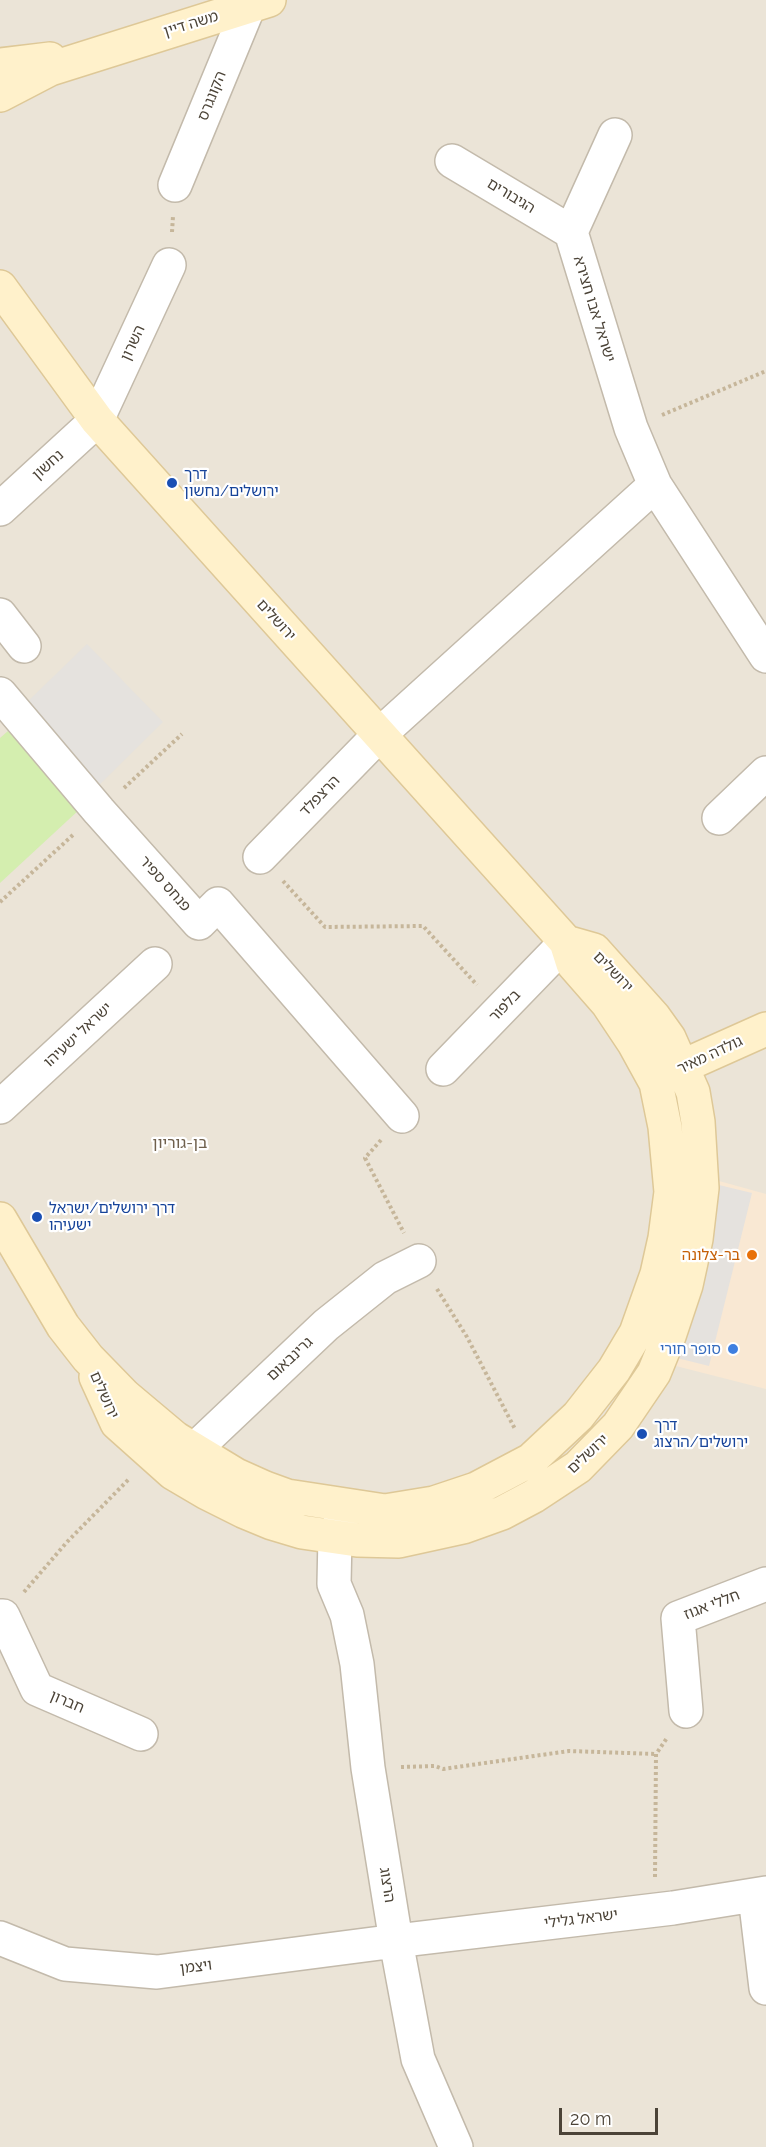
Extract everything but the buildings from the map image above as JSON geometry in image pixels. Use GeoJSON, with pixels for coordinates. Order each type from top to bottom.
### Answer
{"type":"FeatureCollection","features":[{"type":"Feature","properties":{"kind":"street","name":"משה דיין"},"geometry":{"type":"LineString","coordinates":[[0,95],[50,69],[259,3]]}},
{"type":"Feature","properties":{"kind":"street","name":"הקונגרס"},"geometry":{"type":"LineString","coordinates":[[175,185],[259,3]]}},
{"type":"Feature","properties":{"kind":"street","name":"משה דיין"},"geometry":{"type":"LineString","coordinates":[[0,64],[45,60],[114,48]]}},
{"type":"Feature","properties":{"kind":"street"},"geometry":{"type":"LineString","coordinates":[[571,232],[615,135]]}},
{"type":"Feature","properties":{"kind":"street","name":"הגיבורים"},"geometry":{"type":"LineString","coordinates":[[452,161],[571,232]]}},
{"type":"Feature","properties":{"kind":"street","name":"ישראל אבו חצירא"},"geometry":{"type":"LineString","coordinates":[[571,232],[631,428],[655,485],[766,656]]}},
{"type":"Feature","properties":{"kind":"street","name":"השרון"},"geometry":{"type":"LineString","coordinates":[[97,420],[169,265]]}},
{"type":"Feature","properties":{"kind":"street","name":"ירושלים"},"geometry":{"type":"LineString","coordinates":[[0,287],[97,420],[567,942],[594,950],[654,1017],[669,1038],[665,1127],[671,1192],[665,1238],[657,1274],[636,1333],[614,1370],[578,1416],[531,1460],[476,1489],[434,1503],[385,1511],[287,1496],[236,1475],[173,1459]]}},
{"type":"Feature","properties":{"kind":"street","name":"נחשון"},"geometry":{"type":"LineString","coordinates":[[0,509],[97,420]]}},
{"type":"Feature","properties":{"kind":"street"},"geometry":{"type":"LineString","coordinates":[[379,735],[655,485]]}},
{"type":"Feature","properties":{"kind":"street"},"geometry":{"type":"LineString","coordinates":[[0,615],[24,646]]}},
{"type":"Feature","properties":{"kind":"street","name":"פנחס ספיר"},"geometry":{"type":"LineString","coordinates":[[0,694],[99,811],[199,923],[218,904],[402,1116]]}},
{"type":"Feature","properties":{"kind":"street","name":"הרצפלד"},"geometry":{"type":"LineString","coordinates":[[260,856],[379,735]]}},
{"type":"Feature","properties":{"kind":"street"},"geometry":{"type":"LineString","coordinates":[[719,818],[766,773]]}},
{"type":"Feature","properties":{"kind":"street","name":"בלפור"},"geometry":{"type":"LineString","coordinates":[[443,1069],[567,942]]}},
{"type":"Feature","properties":{"kind":"street","name":"ישראל ישעיהו"},"geometry":{"type":"LineString","coordinates":[[0,1107],[155,964]]}},
{"type":"Feature","properties":{"kind":"street","name":"גולדה מאיר"},"geometry":{"type":"LineString","coordinates":[[668,1075],[766,1029]]}},
{"type":"Feature","properties":{"kind":"street","name":"ירושלים"},"geometry":{"type":"LineString","coordinates":[[0,1219],[63,1326],[88,1358],[117,1423],[173,1459],[207,1493],[272,1523],[302,1532],[346,1538],[399,1541],[463,1527],[502,1513],[534,1496],[578,1467],[618,1426],[654,1374],[686,1285],[696,1239],[702,1188],[698,1122],[693,1092],[668,1075]]}},
{"type":"Feature","properties":{"kind":"street","name":"גרינבאום"},"geometry":{"type":"LineString","coordinates":[[173,1459],[326,1325],[385,1278],[419,1261]]}},
{"type":"Feature","properties":{"kind":"street","name":"הרצוג"},"geometry":{"type":"LineString","coordinates":[[346,1506],[346,1538],[334,1584],[347,1615],[357,1664],[369,1768],[417,2059],[456,2147]]}},
{"type":"Feature","properties":{"kind":"street","name":"חללי אגוז"},"geometry":{"type":"LineString","coordinates":[[686,1710],[678,1618],[766,1584]]}},
{"type":"Feature","properties":{"kind":"street","name":"חברון"},"geometry":{"type":"LineString","coordinates":[[1,1616],[37,1689],[141,1734]]}},
{"type":"Feature","properties":{"kind":"street"},"geometry":{"type":"LineString","coordinates":[[760,1894],[766,1988]]}},
{"type":"Feature","properties":{"kind":"street","name":"ישראל גלילי"},"geometry":{"type":"LineString","coordinates":[[396,1941],[654,1910],[760,1894]]}},
{"type":"Feature","properties":{"kind":"street","name":"ויצמן"},"geometry":{"type":"LineString","coordinates":[[0,1938],[65,1964],[157,1972],[396,1941]]}},
{"type":"Feature","properties":{"kind":"path"},"geometry":{"type":"LineString","coordinates":[[169,265],[175,185]]}},
{"type":"Feature","properties":{"kind":"path"},"geometry":{"type":"LineString","coordinates":[[631,428],[766,370]]}},
{"type":"Feature","properties":{"kind":"path"},"geometry":{"type":"LineString","coordinates":[[260,856],[325,927],[423,926],[501,1011]]}},
{"type":"Feature","properties":{"kind":"path"},"geometry":{"type":"LineString","coordinates":[[402,1116],[365,1158],[419,1261],[467,1337],[531,1460]]}},
{"type":"Feature","properties":{"kind":"path"},"geometry":{"type":"LineString","coordinates":[[1,1616],[67,1542],[173,1459]]}},
{"type":"Feature","properties":{"kind":"path"},"geometry":{"type":"LineString","coordinates":[[654,1910],[656,1754],[686,1710]]}},
{"type":"Feature","properties":{"kind":"path"},"geometry":{"type":"LineString","coordinates":[[369,1768],[435,1766],[443,1769],[569,1751],[656,1754]]}},
{"type":"Feature","properties":{"kind":"shaded area"},"geometry":{"type":"Polygon","coordinates":[[[0,0],[766,0],[766,2147],[0,2147],[0,0]]]}},
{"type":"Feature","properties":{"kind":"shaded area"},"geometry":{"type":"Polygon","coordinates":[[[87,644],[163,722],[96,788],[20,709],[87,644]]]}},
{"type":"Feature","properties":{"kind":"shaded area"},"geometry":{"type":"Polygon","coordinates":[[[719,1181],[766,1194],[766,1389],[672,1365],[719,1181]]]}},
{"type":"Feature","properties":{"kind":"shaded area"},"geometry":{"type":"Polygon","coordinates":[[[719,1185],[752,1193],[709,1366],[677,1358],[719,1185]]]}},
{"type":"Feature","properties":{"kind":"green space"},"geometry":{"type":"Polygon","coordinates":[[[8,731],[80,809],[0,883],[0,738],[8,731]]]}},
{"type":"Feature","properties":{"kind":"place","name":"דרך ירושלים/נחשון"},"geometry":{"type":"Point","coordinates":[172,483]}},
{"type":"Feature","properties":{"kind":"place","name":"דרך ירושלים/ישראל ישעיהו"},"geometry":{"type":"Point","coordinates":[37,1217]}},
{"type":"Feature","properties":{"kind":"place","name":"בר-צלונה"},"geometry":{"type":"Point","coordinates":[752,1255]}},
{"type":"Feature","properties":{"kind":"place","name":"סופר חורי"},"geometry":{"type":"Point","coordinates":[733,1349]}},
{"type":"Feature","properties":{"kind":"place","name":"דרך ירושלים/הרצוג"},"geometry":{"type":"Point","coordinates":[642,1434]}},
{"type":"Feature","properties":{"kind":"district","name":"בן-גוריון"},"geometry":{"type":"Point","coordinates":[180,1143]}}]}
